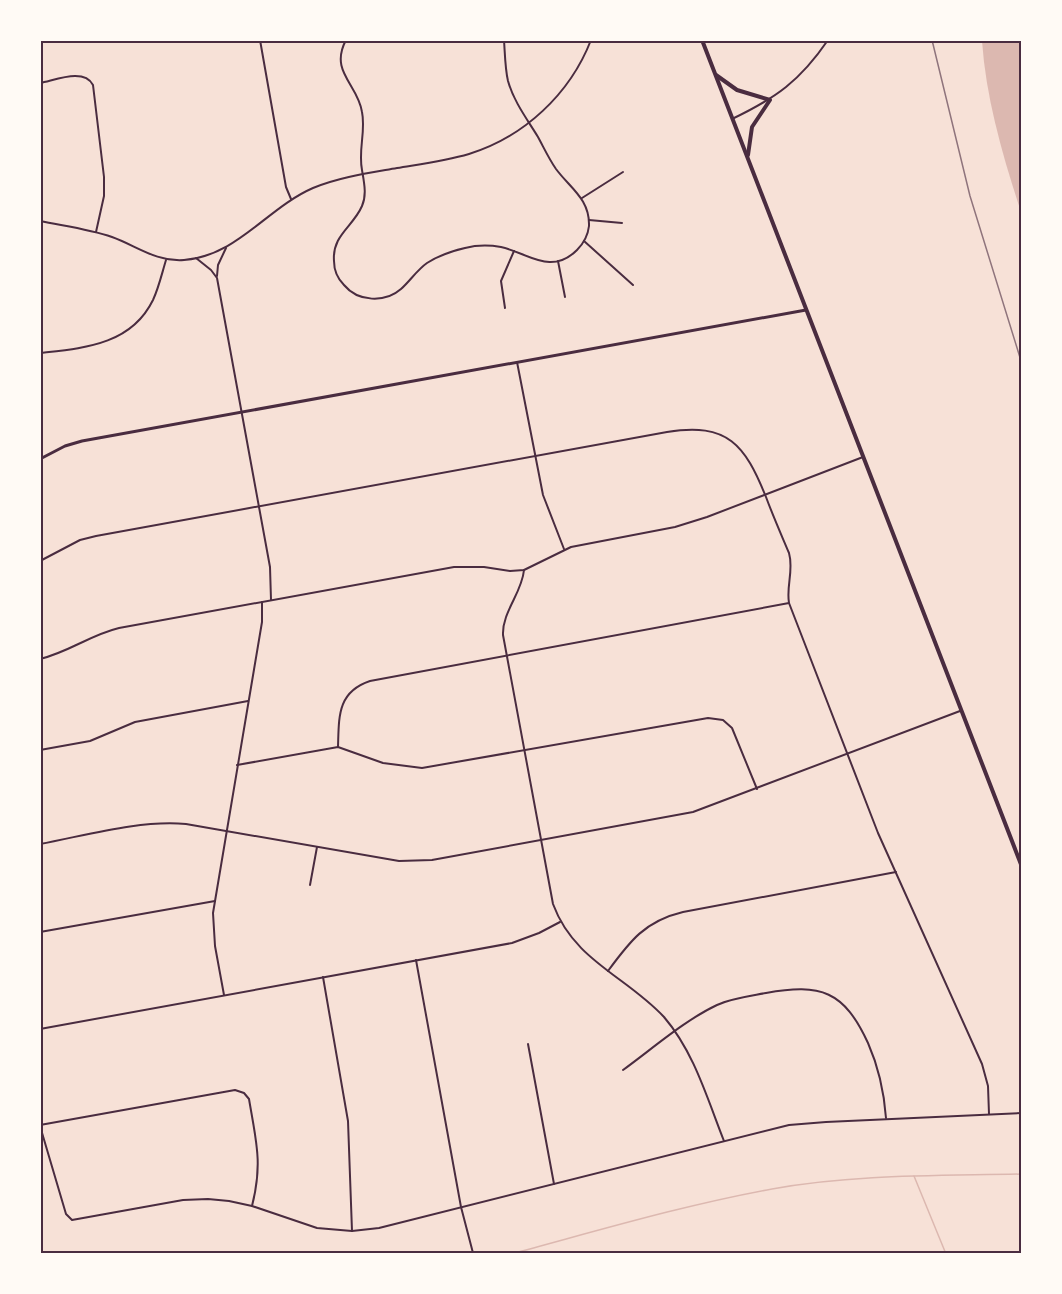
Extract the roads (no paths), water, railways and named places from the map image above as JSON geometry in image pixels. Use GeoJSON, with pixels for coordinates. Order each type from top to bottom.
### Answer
{"type":"FeatureCollection","features":[{"type":"Feature","properties":{"kind":"main road"},"geometry":{"type":"LineString","coordinates":[[702,40],[1022,867]]}},
{"type":"Feature","properties":{"kind":"main road"},"geometry":{"type":"LineString","coordinates":[[714,72],[737,90],[770,100],[752,127],[747,158]]}},
{"type":"Feature","properties":{"kind":"street"},"geometry":{"type":"LineString","coordinates":[[260,40],[286,187],[291,199]]}},
{"type":"Feature","properties":{"kind":"street"},"geometry":{"type":"LineString","coordinates":[[346,40],[341,52],[342,70],[362,111],[360,154],[365,192],[363,206],[338,239],[334,251],[334,265],[339,279],[353,293],[367,298],[389,296],[402,288],[428,263],[464,248],[491,246],[514,251],[536,261],[558,261],[571,255],[584,241],[588,232],[589,220],[582,198],[556,169],[510,87],[504,40]]}},
{"type":"Feature","properties":{"kind":"street"},"geometry":{"type":"LineString","coordinates":[[40,221],[96,232],[145,254],[166,260],[196,258],[226,248],[291,199],[329,182],[471,153],[498,142],[529,123],[566,86],[579,66],[591,40]]}},
{"type":"Feature","properties":{"kind":"street"},"geometry":{"type":"LineString","coordinates":[[732,119],[770,100],[802,75],[828,40]]}},
{"type":"Feature","properties":{"kind":"street"},"geometry":{"type":"LineString","coordinates":[[40,83],[80,76],[87,78],[93,85],[104,177],[104,196],[96,232]]}},
{"type":"Feature","properties":{"kind":"street"},"geometry":{"type":"LineString","coordinates":[[582,198],[623,172]]}},
{"type":"Feature","properties":{"kind":"street"},"geometry":{"type":"LineString","coordinates":[[589,220],[622,223]]}},
{"type":"Feature","properties":{"kind":"street"},"geometry":{"type":"LineString","coordinates":[[584,241],[633,285]]}},
{"type":"Feature","properties":{"kind":"street"},"geometry":{"type":"LineString","coordinates":[[226,248],[218,265],[217,278],[270,567],[271,600]]}},
{"type":"Feature","properties":{"kind":"street"},"geometry":{"type":"LineString","coordinates":[[505,308],[501,281],[514,251]]}},
{"type":"Feature","properties":{"kind":"street"},"geometry":{"type":"LineString","coordinates":[[196,258],[212,270],[217,278]]}},
{"type":"Feature","properties":{"kind":"street"},"geometry":{"type":"LineString","coordinates":[[40,353],[99,345],[123,334],[141,318],[150,305],[166,260]]}},
{"type":"Feature","properties":{"kind":"street"},"geometry":{"type":"LineString","coordinates":[[558,261],[565,297]]}},
{"type":"Feature","properties":{"kind":"street"},"geometry":{"type":"LineString","coordinates":[[40,459],[74,443],[806,310]]}},
{"type":"Feature","properties":{"kind":"street"},"geometry":{"type":"LineString","coordinates":[[517,362],[543,495],[564,549]]}},
{"type":"Feature","properties":{"kind":"street"},"geometry":{"type":"LineString","coordinates":[[40,561],[88,537],[534,456],[680,430],[702,430],[726,438],[740,449],[754,469],[791,559],[789,603],[878,833],[982,1064],[988,1086],[990,1114]]}},
{"type":"Feature","properties":{"kind":"street"},"geometry":{"type":"LineString","coordinates":[[40,659],[62,652],[103,632],[271,600],[462,566],[510,571],[524,570],[564,549],[685,524],[863,457]]}},
{"type":"Feature","properties":{"kind":"street"},"geometry":{"type":"LineString","coordinates":[[524,570],[521,585],[504,626],[507,655],[550,895],[560,922],[580,948],[644,998],[676,1032],[695,1068],[724,1142]]}},
{"type":"Feature","properties":{"kind":"street"},"geometry":{"type":"LineString","coordinates":[[224,995],[213,928],[215,901],[262,622],[262,602]]}},
{"type":"Feature","properties":{"kind":"street"},"geometry":{"type":"LineString","coordinates":[[338,747],[342,705],[349,693],[359,685],[377,679],[789,603]]}},
{"type":"Feature","properties":{"kind":"street"},"geometry":{"type":"LineString","coordinates":[[40,750],[90,741],[135,722],[248,701]]}},
{"type":"Feature","properties":{"kind":"street"},"geometry":{"type":"LineString","coordinates":[[40,844],[164,823],[226,831],[399,861],[419,861],[682,815],[715,806],[960,711]]}},
{"type":"Feature","properties":{"kind":"street"},"geometry":{"type":"LineString","coordinates":[[237,765],[338,747],[383,763],[415,768],[432,767],[689,720],[716,719],[728,723],[736,734],[758,789]]}},
{"type":"Feature","properties":{"kind":"street"},"geometry":{"type":"LineString","coordinates":[[310,885],[317,847]]}},
{"type":"Feature","properties":{"kind":"street"},"geometry":{"type":"LineString","coordinates":[[608,972],[638,933],[666,916],[896,872]]}},
{"type":"Feature","properties":{"kind":"street"},"geometry":{"type":"LineString","coordinates":[[40,932],[215,901]]}},
{"type":"Feature","properties":{"kind":"street"},"geometry":{"type":"LineString","coordinates":[[40,1029],[512,943],[560,922]]}},
{"type":"Feature","properties":{"kind":"street"},"geometry":{"type":"LineString","coordinates":[[416,960],[461,1207],[473,1254]]}},
{"type":"Feature","properties":{"kind":"street"},"geometry":{"type":"LineString","coordinates":[[323,977],[347,1114],[352,1231]]}},
{"type":"Feature","properties":{"kind":"street"},"geometry":{"type":"LineString","coordinates":[[623,1070],[706,1011],[726,1001],[797,988],[823,992],[842,1003],[859,1024],[879,1070],[886,1118]]}},
{"type":"Feature","properties":{"kind":"street"},"geometry":{"type":"LineString","coordinates":[[528,1044],[554,1184]]}},
{"type":"Feature","properties":{"kind":"street"},"geometry":{"type":"LineString","coordinates":[[252,1206],[258,1179],[258,1154],[249,1099],[242,1091],[235,1089],[40,1125],[69,1219],[76,1220],[195,1199],[229,1201],[252,1206],[317,1228],[352,1231],[379,1228],[801,1124],[1022,1113]]}},
{"type":"Feature","properties":{"kind":"waterway"},"geometry":{"type":"LineString","coordinates":[[511,1254],[706,1203],[803,1184],[896,1177],[1022,1174]]}},
{"type":"Feature","properties":{"kind":"waterway"},"geometry":{"type":"LineString","coordinates":[[914,1176],[946,1254]]}},
{"type":"Feature","properties":{"kind":"railway"},"geometry":{"type":"LineString","coordinates":[[932,40],[970,196],[1022,364]]}}]}
